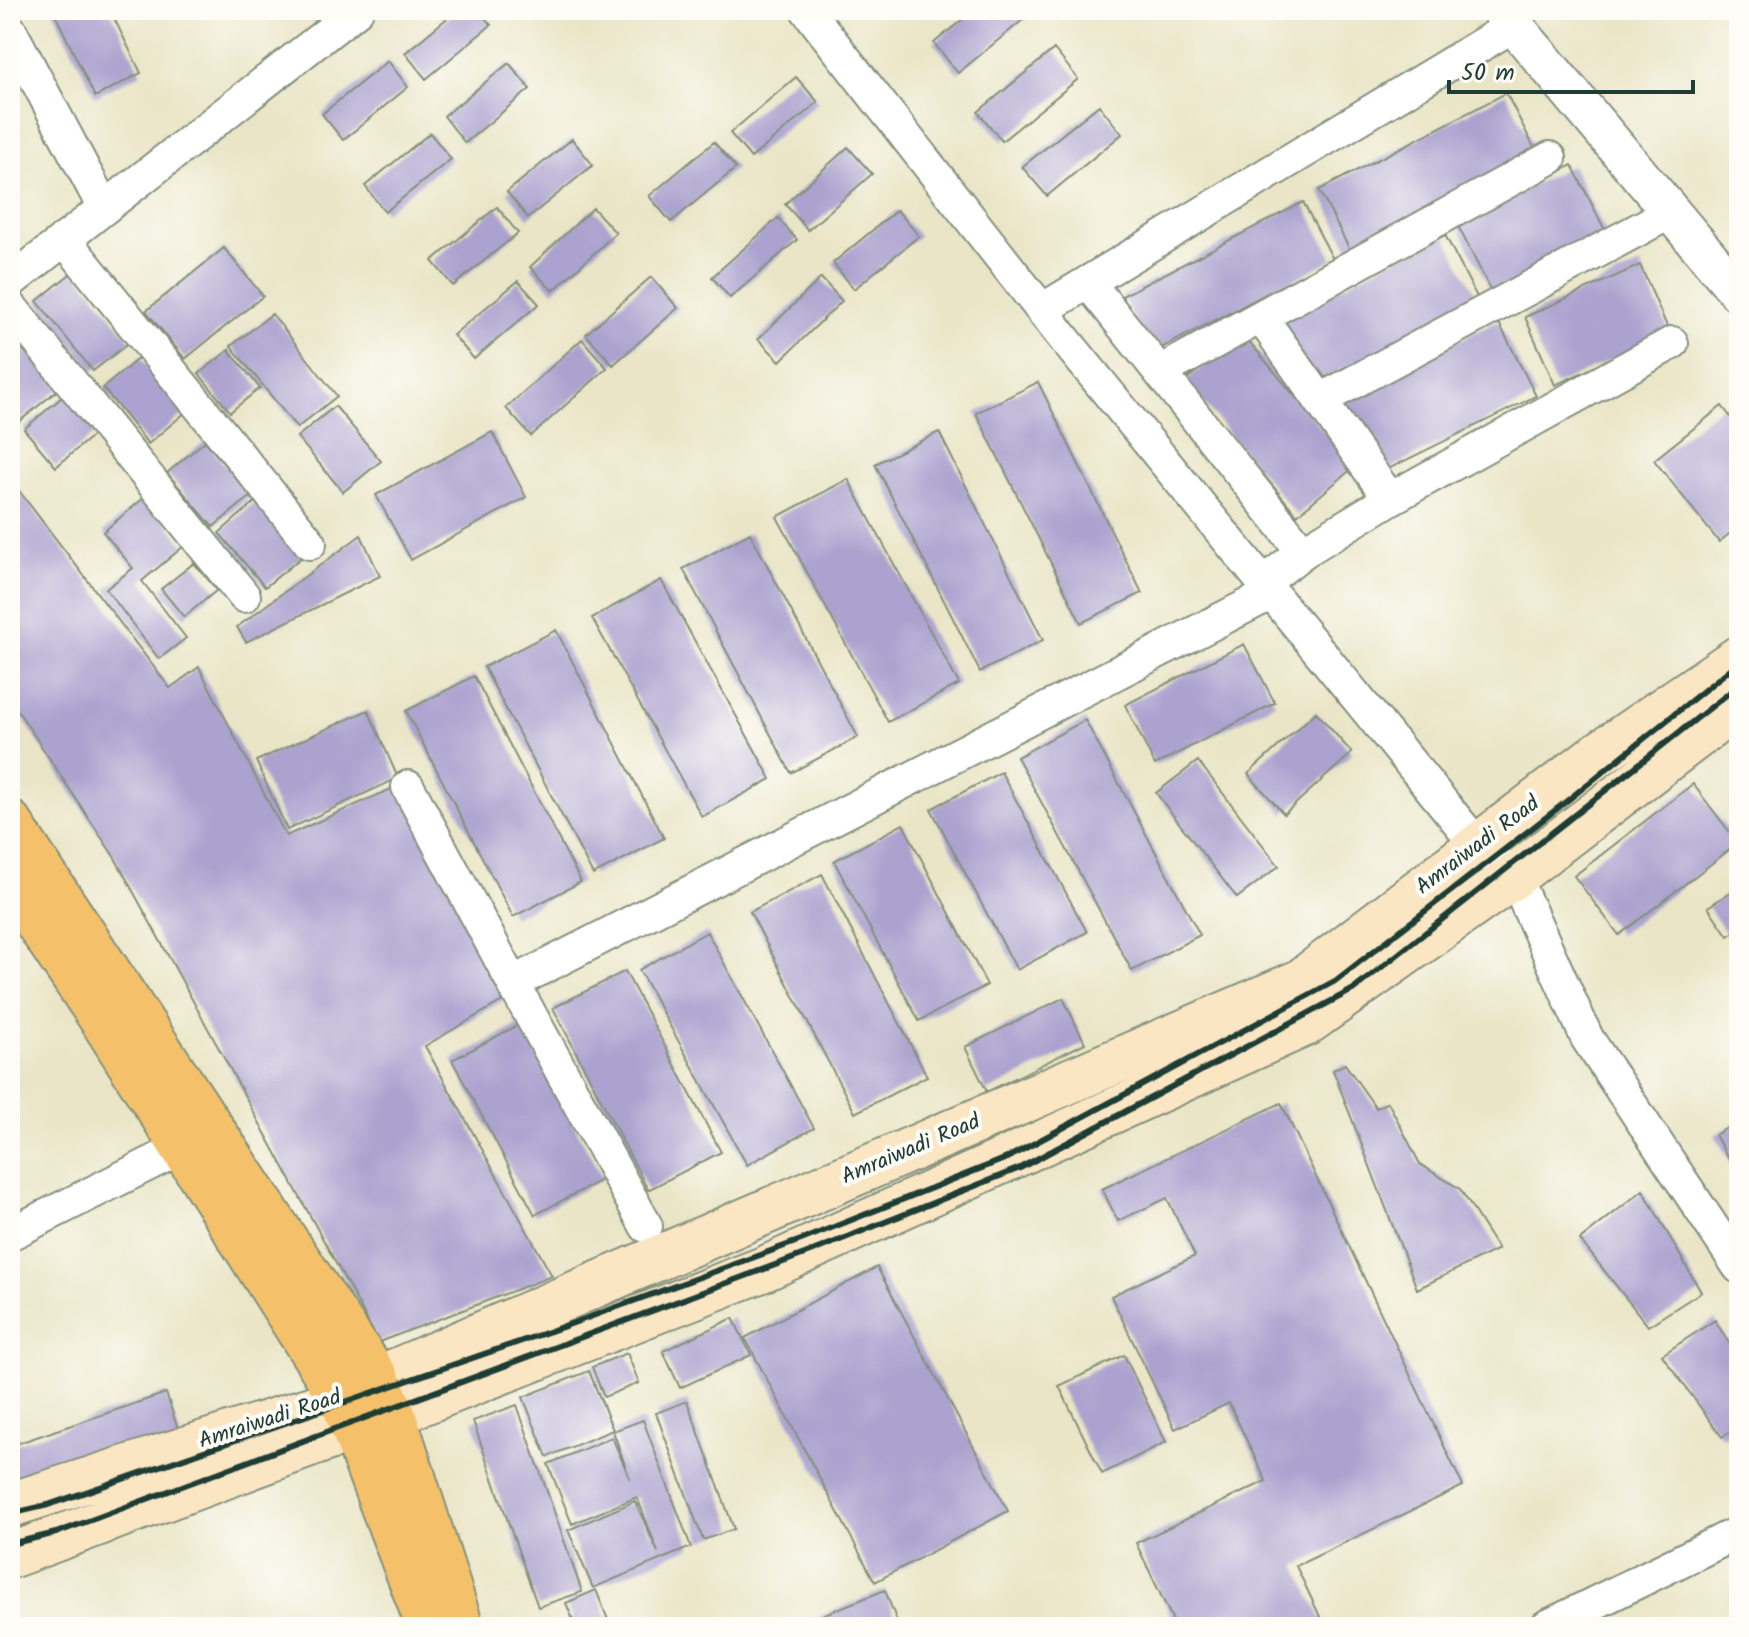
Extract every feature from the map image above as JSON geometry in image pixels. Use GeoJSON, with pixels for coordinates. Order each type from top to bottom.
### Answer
{"type":"FeatureCollection","features":[{"type":"Feature","properties":{"kind":"main road","name":"Amraiwadi Road"},"geometry":{"type":"LineString","coordinates":[[10,1505],[366,1405],[1300,982],[1593,758],[1739,658]]}},
{"type":"Feature","properties":{"kind":"main road"},"geometry":{"type":"LineString","coordinates":[[10,1556],[366,1405],[764,1269],[1305,1024],[1514,876],[1739,704]]}},
{"type":"Feature","properties":{"kind":"main road"},"geometry":{"type":"LineString","coordinates":[[10,823],[366,1405],[461,1627]]}},
{"type":"Feature","properties":{"kind":"main road"},"geometry":{"type":"LineString","coordinates":[[10,882],[183,1147],[366,1405],[429,1627]]}},
{"type":"Feature","properties":{"kind":"street"},"geometry":{"type":"LineString","coordinates":[[10,282],[357,10]]}},
{"type":"Feature","properties":{"kind":"street"},"geometry":{"type":"LineString","coordinates":[[807,10],[1042,310],[1267,588],[1478,846],[1514,876],[1587,1038],[1739,1267]]}},
{"type":"Feature","properties":{"kind":"street"},"geometry":{"type":"LineString","coordinates":[[1042,310],[1508,18],[1739,293]]}},
{"type":"Feature","properties":{"kind":"street"},"geometry":{"type":"LineString","coordinates":[[10,30],[104,208]]}},
{"type":"Feature","properties":{"kind":"street"},"geometry":{"type":"LineString","coordinates":[[1160,372],[1550,158]]}},
{"type":"Feature","properties":{"kind":"street"},"geometry":{"type":"LineString","coordinates":[[1320,400],[1671,212]]}},
{"type":"Feature","properties":{"kind":"street"},"geometry":{"type":"LineString","coordinates":[[64,239],[310,543]]}},
{"type":"Feature","properties":{"kind":"street"},"geometry":{"type":"LineString","coordinates":[[1088,282],[1303,552]]}},
{"type":"Feature","properties":{"kind":"street"},"geometry":{"type":"LineString","coordinates":[[10,306],[244,596]]}},
{"type":"Feature","properties":{"kind":"street"},"geometry":{"type":"LineString","coordinates":[[1261,317],[1390,499]]}},
{"type":"Feature","properties":{"kind":"street"},"geometry":{"type":"LineString","coordinates":[[513,983],[1267,588],[1303,552],[1390,499],[1672,343]]}},
{"type":"Feature","properties":{"kind":"street"},"geometry":{"type":"LineString","coordinates":[[408,787],[646,1226]]}},
{"type":"Feature","properties":{"kind":"street"},"geometry":{"type":"LineString","coordinates":[[10,1234],[183,1147]]}},
{"type":"Feature","properties":{"kind":"street"},"geometry":{"type":"LineString","coordinates":[[1546,1627],[1739,1532]]}},
{"type":"Feature","properties":{"kind":"building"},"geometry":{"type":"Polygon","coordinates":[[[53,10],[110,10],[141,73],[95,97],[53,10]]]}},
{"type":"Feature","properties":{"kind":"building"},"geometry":{"type":"Polygon","coordinates":[[[457,10],[478,10],[491,25],[426,79],[405,53],[457,10]]]}},
{"type":"Feature","properties":{"kind":"building"},"geometry":{"type":"Polygon","coordinates":[[[974,10],[1035,10],[958,73],[934,43],[974,10]]]}},
{"type":"Feature","properties":{"kind":"building"},"geometry":{"type":"Polygon","coordinates":[[[1054,49],[1078,79],[1002,141],[978,112],[1054,49]]]}},
{"type":"Feature","properties":{"kind":"building"},"geometry":{"type":"Polygon","coordinates":[[[388,61],[408,87],[343,140],[322,114],[388,61]]]}},
{"type":"Feature","properties":{"kind":"building"},"geometry":{"type":"Polygon","coordinates":[[[509,63],[530,89],[465,143],[444,116],[509,63]]]}},
{"type":"Feature","properties":{"kind":"building"},"geometry":{"type":"Polygon","coordinates":[[[796,77],[818,102],[751,158],[730,133],[796,77]]]}},
{"type":"Feature","properties":{"kind":"building"},"geometry":{"type":"Polygon","coordinates":[[[1506,93],[1537,153],[1350,250],[1319,190],[1506,93]]]}},
{"type":"Feature","properties":{"kind":"building"},"geometry":{"type":"Polygon","coordinates":[[[1099,105],[1122,134],[1047,196],[1022,167],[1099,105]]]}},
{"type":"Feature","properties":{"kind":"building"},"geometry":{"type":"Polygon","coordinates":[[[430,133],[451,159],[385,212],[365,186],[430,133]]]}},
{"type":"Feature","properties":{"kind":"building"},"geometry":{"type":"Polygon","coordinates":[[[572,139],[593,165],[528,218],[507,192],[572,139]]]}},
{"type":"Feature","properties":{"kind":"building"},"geometry":{"type":"Polygon","coordinates":[[[714,142],[736,168],[671,222],[649,196],[714,142]]]}},
{"type":"Feature","properties":{"kind":"building"},"geometry":{"type":"Polygon","coordinates":[[[848,147],[872,174],[808,230],[785,204],[848,147]]]}},
{"type":"Feature","properties":{"kind":"building"},"geometry":{"type":"Polygon","coordinates":[[[1572,165],[1608,236],[1493,295],[1457,224],[1572,165]]]}},
{"type":"Feature","properties":{"kind":"building"},"geometry":{"type":"Polygon","coordinates":[[[1303,202],[1333,259],[1152,353],[1122,296],[1303,202]]]}},
{"type":"Feature","properties":{"kind":"building"},"geometry":{"type":"Polygon","coordinates":[[[497,207],[518,233],[453,286],[432,261],[497,207]]]}},
{"type":"Feature","properties":{"kind":"building"},"geometry":{"type":"Polygon","coordinates":[[[593,208],[616,233],[553,291],[530,267],[593,208]]]}},
{"type":"Feature","properties":{"kind":"building"},"geometry":{"type":"Polygon","coordinates":[[[897,210],[919,236],[854,289],[833,263],[897,210]]]}},
{"type":"Feature","properties":{"kind":"building"},"geometry":{"type":"Polygon","coordinates":[[[778,218],[797,240],[730,298],[712,277],[778,218]]]}},
{"type":"Feature","properties":{"kind":"building"},"geometry":{"type":"Polygon","coordinates":[[[1444,233],[1478,299],[1313,384],[1279,319],[1444,233]]]}},
{"type":"Feature","properties":{"kind":"building"},"geometry":{"type":"Polygon","coordinates":[[[224,248],[263,296],[185,359],[146,311],[224,248]]]}},
{"type":"Feature","properties":{"kind":"building"},"geometry":{"type":"Polygon","coordinates":[[[1640,265],[1670,333],[1555,385],[1525,317],[1640,265]]]}},
{"type":"Feature","properties":{"kind":"building"},"geometry":{"type":"Polygon","coordinates":[[[75,270],[131,341],[93,371],[37,301],[75,270]]]}},
{"type":"Feature","properties":{"kind":"building"},"geometry":{"type":"Polygon","coordinates":[[[651,277],[678,308],[613,365],[586,334],[651,277]]]}},
{"type":"Feature","properties":{"kind":"building"},"geometry":{"type":"Polygon","coordinates":[[[821,278],[842,301],[780,361],[758,339],[821,278]]]}},
{"type":"Feature","properties":{"kind":"building"},"geometry":{"type":"Polygon","coordinates":[[[518,281],[539,304],[474,359],[453,335],[518,281]]]}},
{"type":"Feature","properties":{"kind":"building"},"geometry":{"type":"Polygon","coordinates":[[[272,314],[337,396],[297,428],[231,346],[272,314]]]}},
{"type":"Feature","properties":{"kind":"building"},"geometry":{"type":"Polygon","coordinates":[[[1498,321],[1536,396],[1376,475],[1339,400],[1498,321]]]}},
{"type":"Feature","properties":{"kind":"building"},"geometry":{"type":"Polygon","coordinates":[[[10,326],[60,388],[15,425],[10,419],[10,326]]]}},
{"type":"Feature","properties":{"kind":"building"},"geometry":{"type":"Polygon","coordinates":[[[1242,333],[1354,467],[1297,515],[1185,381],[1242,333]]]}},
{"type":"Feature","properties":{"kind":"building"},"geometry":{"type":"Polygon","coordinates":[[[582,339],[607,368],[531,436],[506,408],[582,339]]]}},
{"type":"Feature","properties":{"kind":"building"},"geometry":{"type":"Polygon","coordinates":[[[229,350],[260,388],[230,412],[199,374],[229,350]]]}},
{"type":"Feature","properties":{"kind":"building"},"geometry":{"type":"Polygon","coordinates":[[[140,357],[186,412],[148,444],[103,388],[140,357]]]}},
{"type":"Feature","properties":{"kind":"building"},"geometry":{"type":"Polygon","coordinates":[[[1038,382],[1142,593],[1081,623],[976,413],[1038,382]]]}},
{"type":"Feature","properties":{"kind":"building"},"geometry":{"type":"Polygon","coordinates":[[[68,392],[99,430],[56,467],[24,429],[68,392]]]}},
{"type":"Feature","properties":{"kind":"building"},"geometry":{"type":"Polygon","coordinates":[[[335,406],[381,461],[343,492],[297,437],[335,406]]]}},
{"type":"Feature","properties":{"kind":"building"},"geometry":{"type":"Polygon","coordinates":[[[1722,406],[1739,428],[1739,526],[1719,542],[1654,460],[1722,406]]]}},
{"type":"Feature","properties":{"kind":"building"},"geometry":{"type":"Polygon","coordinates":[[[492,432],[526,497],[411,560],[376,495],[492,432]]]}},
{"type":"Feature","properties":{"kind":"building"},"geometry":{"type":"Polygon","coordinates":[[[939,432],[1043,640],[980,672],[875,464],[939,432]]]}},
{"type":"Feature","properties":{"kind":"building"},"geometry":{"type":"Polygon","coordinates":[[[205,441],[251,496],[213,527],[167,473],[205,441]]]}},
{"type":"Feature","properties":{"kind":"building"},"geometry":{"type":"Polygon","coordinates":[[[10,479],[170,688],[199,667],[286,836],[400,785],[509,997],[425,1046],[552,1276],[379,1342],[115,858],[10,699],[10,479]]]}},
{"type":"Feature","properties":{"kind":"building"},"geometry":{"type":"Polygon","coordinates":[[[848,479],[959,684],[888,722],[777,517],[848,479]]]}},
{"type":"Feature","properties":{"kind":"building"},"geometry":{"type":"Polygon","coordinates":[[[145,497],[185,545],[142,581],[186,638],[159,659],[106,589],[133,568],[103,532],[145,497]]]}},
{"type":"Feature","properties":{"kind":"building"},"geometry":{"type":"Polygon","coordinates":[[[256,501],[303,556],[265,587],[219,533],[256,501]]]}},
{"type":"Feature","properties":{"kind":"building"},"geometry":{"type":"Polygon","coordinates":[[[750,533],[858,737],[791,773],[683,569],[750,533]]]}},
{"type":"Feature","properties":{"kind":"building"},"geometry":{"type":"Polygon","coordinates":[[[361,535],[380,576],[246,642],[237,627],[361,535]]]}},
{"type":"Feature","properties":{"kind":"building"},"geometry":{"type":"Polygon","coordinates":[[[194,563],[217,590],[184,617],[161,589],[194,563]]]}},
{"type":"Feature","properties":{"kind":"building"},"geometry":{"type":"Polygon","coordinates":[[[661,580],[771,779],[702,817],[592,618],[661,580]]]}},
{"type":"Feature","properties":{"kind":"building"},"geometry":{"type":"Polygon","coordinates":[[[556,630],[664,838],[593,875],[484,667],[556,630]]]}},
{"type":"Feature","properties":{"kind":"building"},"geometry":{"type":"Polygon","coordinates":[[[1244,644],[1275,703],[1155,765],[1125,705],[1244,644]]]}},
{"type":"Feature","properties":{"kind":"building"},"geometry":{"type":"Polygon","coordinates":[[[474,676],[581,882],[513,917],[406,711],[474,676]]]}},
{"type":"Feature","properties":{"kind":"building"},"geometry":{"type":"Polygon","coordinates":[[[368,710],[398,778],[287,830],[256,761],[368,710]]]}},
{"type":"Feature","properties":{"kind":"building"},"geometry":{"type":"Polygon","coordinates":[[[1316,712],[1352,753],[1284,814],[1248,774],[1316,712]]]}},
{"type":"Feature","properties":{"kind":"building"},"geometry":{"type":"Polygon","coordinates":[[[1085,720],[1200,935],[1132,971],[1017,757],[1085,720]]]}},
{"type":"Feature","properties":{"kind":"building"},"geometry":{"type":"Polygon","coordinates":[[[1198,761],[1279,866],[1237,898],[1156,793],[1198,761]]]}},
{"type":"Feature","properties":{"kind":"building"},"geometry":{"type":"Polygon","coordinates":[[[1001,772],[1087,932],[1017,970],[931,809],[1001,772]]]}},
{"type":"Feature","properties":{"kind":"building"},"geometry":{"type":"Polygon","coordinates":[[[1693,784],[1738,843],[1619,935],[1574,876],[1693,784]]]}},
{"type":"Feature","properties":{"kind":"building"},"geometry":{"type":"Polygon","coordinates":[[[903,824],[987,985],[919,1021],[834,861],[903,824]]]}},
{"type":"Feature","properties":{"kind":"building"},"geometry":{"type":"Polygon","coordinates":[[[822,874],[927,1076],[855,1113],[750,912],[822,874]]]}},
{"type":"Feature","properties":{"kind":"building"},"geometry":{"type":"Polygon","coordinates":[[[1735,889],[1739,894],[1739,929],[1728,936],[1708,907],[1735,889]]]}},
{"type":"Feature","properties":{"kind":"building"},"geometry":{"type":"Polygon","coordinates":[[[707,932],[814,1128],[747,1165],[639,970],[707,932]]]}},
{"type":"Feature","properties":{"kind":"building"},"geometry":{"type":"Polygon","coordinates":[[[625,971],[721,1152],[648,1190],[553,1008],[625,971]]]}},
{"type":"Feature","properties":{"kind":"building"},"geometry":{"type":"Polygon","coordinates":[[[1063,998],[1085,1043],[987,1092],[965,1047],[1063,998]]]}},
{"type":"Feature","properties":{"kind":"building"},"geometry":{"type":"Polygon","coordinates":[[[520,1024],[603,1179],[535,1215],[452,1060],[520,1024]]]}},
{"type":"Feature","properties":{"kind":"building"},"geometry":{"type":"Polygon","coordinates":[[[1345,1064],[1376,1108],[1388,1102],[1420,1164],[1460,1189],[1498,1249],[1417,1289],[1333,1070],[1345,1064]]]}},
{"type":"Feature","properties":{"kind":"building"},"geometry":{"type":"Polygon","coordinates":[[[1281,1103],[1463,1486],[1296,1566],[1325,1627],[1176,1627],[1136,1543],[1266,1481],[1229,1403],[1175,1429],[1111,1296],[1195,1256],[1167,1198],[1118,1221],[1102,1189],[1281,1103]]]}},
{"type":"Feature","properties":{"kind":"building"},"geometry":{"type":"Polygon","coordinates":[[[1739,1121],[1739,1177],[1715,1135],[1739,1121]]]}},
{"type":"Feature","properties":{"kind":"building"},"geometry":{"type":"Polygon","coordinates":[[[1643,1190],[1701,1292],[1648,1326],[1580,1240],[1643,1190]]]}},
{"type":"Feature","properties":{"kind":"building"},"geometry":{"type":"Polygon","coordinates":[[[877,1267],[1008,1511],[875,1582],[745,1338],[877,1267]]]}},
{"type":"Feature","properties":{"kind":"building"},"geometry":{"type":"Polygon","coordinates":[[[733,1318],[751,1355],[680,1388],[663,1351],[733,1318]]]}},
{"type":"Feature","properties":{"kind":"building"},"geometry":{"type":"Polygon","coordinates":[[[1715,1320],[1739,1360],[1739,1426],[1722,1437],[1662,1355],[1715,1320]]]}},
{"type":"Feature","properties":{"kind":"building"},"geometry":{"type":"Polygon","coordinates":[[[627,1353],[639,1383],[604,1397],[592,1367],[627,1353]]]}},
{"type":"Feature","properties":{"kind":"building"},"geometry":{"type":"Polygon","coordinates":[[[1124,1355],[1166,1442],[1102,1474],[1059,1386],[1124,1355]]]}},
{"type":"Feature","properties":{"kind":"building"},"geometry":{"type":"Polygon","coordinates":[[[589,1371],[613,1430],[547,1457],[523,1397],[589,1371]]]}},
{"type":"Feature","properties":{"kind":"building"},"geometry":{"type":"Polygon","coordinates":[[[166,1393],[201,1498],[10,1563],[10,1446],[166,1393]]]}},
{"type":"Feature","properties":{"kind":"building"},"geometry":{"type":"Polygon","coordinates":[[[687,1401],[734,1529],[703,1540],[656,1413],[687,1401]]]}},
{"type":"Feature","properties":{"kind":"building"},"geometry":{"type":"Polygon","coordinates":[[[517,1405],[582,1592],[538,1607],[473,1421],[517,1405]]]}},
{"type":"Feature","properties":{"kind":"building"},"geometry":{"type":"Polygon","coordinates":[[[643,1420],[691,1547],[593,1588],[568,1530],[635,1501],[658,1552],[637,1497],[572,1524],[548,1464],[612,1437],[630,1479],[613,1431],[643,1420]]]}},
{"type":"Feature","properties":{"kind":"building"},"geometry":{"type":"Polygon","coordinates":[[[596,1590],[611,1627],[576,1627],[566,1603],[596,1590]]]}},
{"type":"Feature","properties":{"kind":"building"},"geometry":{"type":"Polygon","coordinates":[[[885,1590],[899,1627],[792,1627],[885,1590]]]}},
{"type":"Feature","properties":{"kind":"railway"},"geometry":{"type":"LineString","coordinates":[[10,1514],[48,1505],[565,1326],[801,1240],[1007,1158],[1335,981],[1558,808],[1739,662]]}},
{"type":"Feature","properties":{"kind":"railway"},"geometry":{"type":"LineString","coordinates":[[10,1544],[56,1533],[810,1252],[1020,1168],[1354,989],[1739,685]]}}]}
